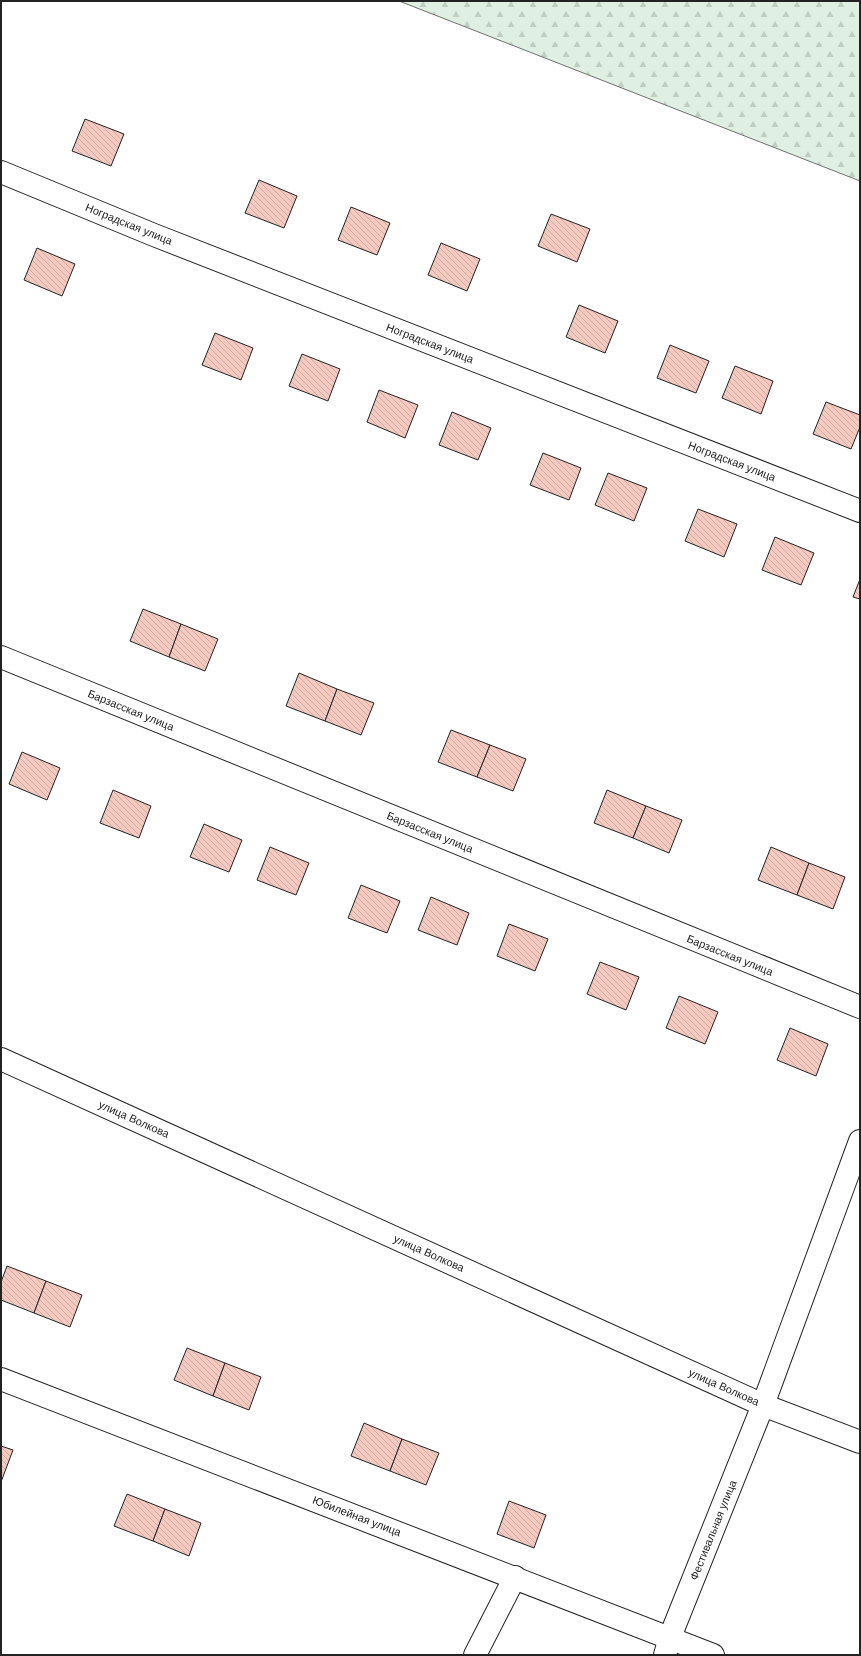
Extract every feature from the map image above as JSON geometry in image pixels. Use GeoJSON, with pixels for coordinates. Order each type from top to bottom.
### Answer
{"type":"FeatureCollection","features":[{"type":"Feature","properties":{"kind":"street","name":"Ноградская улица"},"geometry":{"type":"LineString","coordinates":[[1,172],[154,235],[860,511]]}},
{"type":"Feature","properties":{"kind":"street","name":"Барзасская улица"},"geometry":{"type":"LineString","coordinates":[[1,657],[860,1007]]}},
{"type":"Feature","properties":{"kind":"street","name":"улица Волкова"},"geometry":{"type":"LineString","coordinates":[[1,1058],[763,1405],[860,1442]]}},
{"type":"Feature","properties":{"kind":"street","name":"Фестивальная улица"},"geometry":{"type":"LineString","coordinates":[[667,1646],[763,1405],[860,1141]]}},
{"type":"Feature","properties":{"kind":"street","name":"Юбилейная улица"},"geometry":{"type":"LineString","coordinates":[[1,1379],[515,1578],[667,1646],[713,1655]]}},
{"type":"Feature","properties":{"kind":"street"},"geometry":{"type":"LineString","coordinates":[[475,1655],[515,1578]]}},
{"type":"Feature","properties":{"kind":"green space"},"geometry":{"type":"Polygon","coordinates":[[[399,1],[860,1],[860,181],[399,1]]]}},
{"type":"Feature","properties":{"kind":"building"},"geometry":{"type":"Polygon","coordinates":[[[85,119],[124,134],[111,166],[72,151],[85,119]]]}},
{"type":"Feature","properties":{"kind":"building"},"geometry":{"type":"Polygon","coordinates":[[[259,180],[297,196],[284,228],[245,213],[259,180]]]}},
{"type":"Feature","properties":{"kind":"building"},"geometry":{"type":"Polygon","coordinates":[[[351,207],[390,223],[377,255],[338,240],[351,207]]]}},
{"type":"Feature","properties":{"kind":"building"},"geometry":{"type":"Polygon","coordinates":[[[551,214],[590,229],[577,262],[538,246],[551,214]]]}},
{"type":"Feature","properties":{"kind":"building"},"geometry":{"type":"Polygon","coordinates":[[[441,243],[480,259],[467,291],[428,275],[441,243]]]}},
{"type":"Feature","properties":{"kind":"building"},"geometry":{"type":"Polygon","coordinates":[[[37,248],[75,264],[62,296],[24,280],[37,248]]]}},
{"type":"Feature","properties":{"kind":"building"},"geometry":{"type":"Polygon","coordinates":[[[579,305],[618,321],[605,353],[566,337],[579,305]]]}},
{"type":"Feature","properties":{"kind":"building"},"geometry":{"type":"Polygon","coordinates":[[[215,333],[253,348],[241,380],[202,365],[215,333]]]}},
{"type":"Feature","properties":{"kind":"building"},"geometry":{"type":"Polygon","coordinates":[[[670,345],[709,361],[696,393],[657,378],[670,345]]]}},
{"type":"Feature","properties":{"kind":"building"},"geometry":{"type":"Polygon","coordinates":[[[302,354],[340,369],[328,401],[289,386],[302,354]]]}},
{"type":"Feature","properties":{"kind":"building"},"geometry":{"type":"Polygon","coordinates":[[[735,366],[773,381],[761,414],[722,398],[735,366]]]}},
{"type":"Feature","properties":{"kind":"building"},"geometry":{"type":"Polygon","coordinates":[[[379,390],[418,405],[405,438],[367,422],[379,390]]]}},
{"type":"Feature","properties":{"kind":"building"},"geometry":{"type":"Polygon","coordinates":[[[826,402],[860,415],[860,427],[851,449],[813,434],[826,402]]]}},
{"type":"Feature","properties":{"kind":"building"},"geometry":{"type":"Polygon","coordinates":[[[452,412],[491,428],[478,460],[439,445],[452,412]]]}},
{"type":"Feature","properties":{"kind":"building"},"geometry":{"type":"Polygon","coordinates":[[[543,453],[581,468],[569,500],[530,485],[543,453]]]}},
{"type":"Feature","properties":{"kind":"building"},"geometry":{"type":"Polygon","coordinates":[[[608,473],[647,488],[634,521],[595,505],[608,473]]]}},
{"type":"Feature","properties":{"kind":"building"},"geometry":{"type":"Polygon","coordinates":[[[698,509],[737,524],[724,557],[685,541],[698,509]]]}},
{"type":"Feature","properties":{"kind":"building"},"geometry":{"type":"Polygon","coordinates":[[[775,537],[814,553],[801,585],[762,570],[775,537]]]}},
{"type":"Feature","properties":{"kind":"building"},"geometry":{"type":"Polygon","coordinates":[[[860,579],[860,599],[853,597],[860,579]]]}},
{"type":"Feature","properties":{"kind":"building"},"geometry":{"type":"Polygon","coordinates":[[[143,609],[181,624],[169,657],[130,641],[143,609]]]}},
{"type":"Feature","properties":{"kind":"building"},"geometry":{"type":"Polygon","coordinates":[[[181,624],[218,639],[205,671],[169,657],[181,624]]]}},
{"type":"Feature","properties":{"kind":"building"},"geometry":{"type":"Polygon","coordinates":[[[299,673],[337,689],[325,721],[286,706],[299,673]]]}},
{"type":"Feature","properties":{"kind":"building"},"geometry":{"type":"Polygon","coordinates":[[[337,689],[374,703],[361,735],[325,721],[337,689]]]}},
{"type":"Feature","properties":{"kind":"building"},"geometry":{"type":"Polygon","coordinates":[[[451,730],[490,745],[477,777],[438,762],[451,730]]]}},
{"type":"Feature","properties":{"kind":"building"},"geometry":{"type":"Polygon","coordinates":[[[490,745],[526,759],[513,791],[477,777],[490,745]]]}},
{"type":"Feature","properties":{"kind":"building"},"geometry":{"type":"Polygon","coordinates":[[[22,752],[60,768],[47,800],[9,784],[22,752]]]}},
{"type":"Feature","properties":{"kind":"building"},"geometry":{"type":"Polygon","coordinates":[[[113,790],[151,806],[139,838],[100,823],[113,790]]]}},
{"type":"Feature","properties":{"kind":"building"},"geometry":{"type":"Polygon","coordinates":[[[607,790],[646,806],[633,838],[594,823],[607,790]]]}},
{"type":"Feature","properties":{"kind":"building"},"geometry":{"type":"Polygon","coordinates":[[[646,806],[682,820],[669,853],[633,838],[646,806]]]}},
{"type":"Feature","properties":{"kind":"building"},"geometry":{"type":"Polygon","coordinates":[[[204,824],[242,840],[229,872],[190,857],[204,824]]]}},
{"type":"Feature","properties":{"kind":"building"},"geometry":{"type":"Polygon","coordinates":[[[270,847],[309,863],[296,895],[257,880],[270,847]]]}},
{"type":"Feature","properties":{"kind":"building"},"geometry":{"type":"Polygon","coordinates":[[[771,847],[809,863],[797,895],[758,880],[771,847]]]}},
{"type":"Feature","properties":{"kind":"building"},"geometry":{"type":"Polygon","coordinates":[[[809,863],[845,877],[833,909],[797,895],[809,863]]]}},
{"type":"Feature","properties":{"kind":"building"},"geometry":{"type":"Polygon","coordinates":[[[361,885],[400,901],[387,933],[348,918],[361,885]]]}},
{"type":"Feature","properties":{"kind":"building"},"geometry":{"type":"Polygon","coordinates":[[[431,897],[469,913],[457,945],[418,930],[431,897]]]}},
{"type":"Feature","properties":{"kind":"building"},"geometry":{"type":"Polygon","coordinates":[[[509,924],[548,939],[535,971],[497,956],[509,924]]]}},
{"type":"Feature","properties":{"kind":"building"},"geometry":{"type":"Polygon","coordinates":[[[600,962],[639,977],[626,1010],[587,994],[600,962]]]}},
{"type":"Feature","properties":{"kind":"building"},"geometry":{"type":"Polygon","coordinates":[[[679,996],[718,1012],[705,1044],[666,1028],[679,996]]]}},
{"type":"Feature","properties":{"kind":"building"},"geometry":{"type":"Polygon","coordinates":[[[790,1028],[828,1044],[816,1076],[777,1060],[790,1028]]]}},
{"type":"Feature","properties":{"kind":"building"},"geometry":{"type":"Polygon","coordinates":[[[7,1266],[46,1281],[34,1313],[1,1300],[1,1282],[7,1266]]]}},
{"type":"Feature","properties":{"kind":"building"},"geometry":{"type":"Polygon","coordinates":[[[46,1281],[82,1295],[70,1327],[34,1313],[46,1281]]]}},
{"type":"Feature","properties":{"kind":"building"},"geometry":{"type":"Polygon","coordinates":[[[187,1348],[225,1363],[213,1396],[174,1380],[187,1348]]]}},
{"type":"Feature","properties":{"kind":"building"},"geometry":{"type":"Polygon","coordinates":[[[225,1363],[261,1377],[249,1410],[213,1396],[225,1363]]]}},
{"type":"Feature","properties":{"kind":"building"},"geometry":{"type":"Polygon","coordinates":[[[364,1423],[402,1439],[390,1471],[351,1456],[364,1423]]]}},
{"type":"Feature","properties":{"kind":"building"},"geometry":{"type":"Polygon","coordinates":[[[402,1439],[439,1453],[426,1485],[390,1471],[402,1439]]]}},
{"type":"Feature","properties":{"kind":"building"},"geometry":{"type":"Polygon","coordinates":[[[1,1446],[13,1450],[1,1482],[1,1446]]]}},
{"type":"Feature","properties":{"kind":"building"},"geometry":{"type":"Polygon","coordinates":[[[127,1494],[165,1509],[153,1541],[114,1526],[127,1494]]]}},
{"type":"Feature","properties":{"kind":"building"},"geometry":{"type":"Polygon","coordinates":[[[509,1501],[546,1515],[534,1548],[497,1534],[509,1501]]]}},
{"type":"Feature","properties":{"kind":"building"},"geometry":{"type":"Polygon","coordinates":[[[165,1509],[201,1523],[189,1556],[153,1541],[165,1509]]]}}]}
